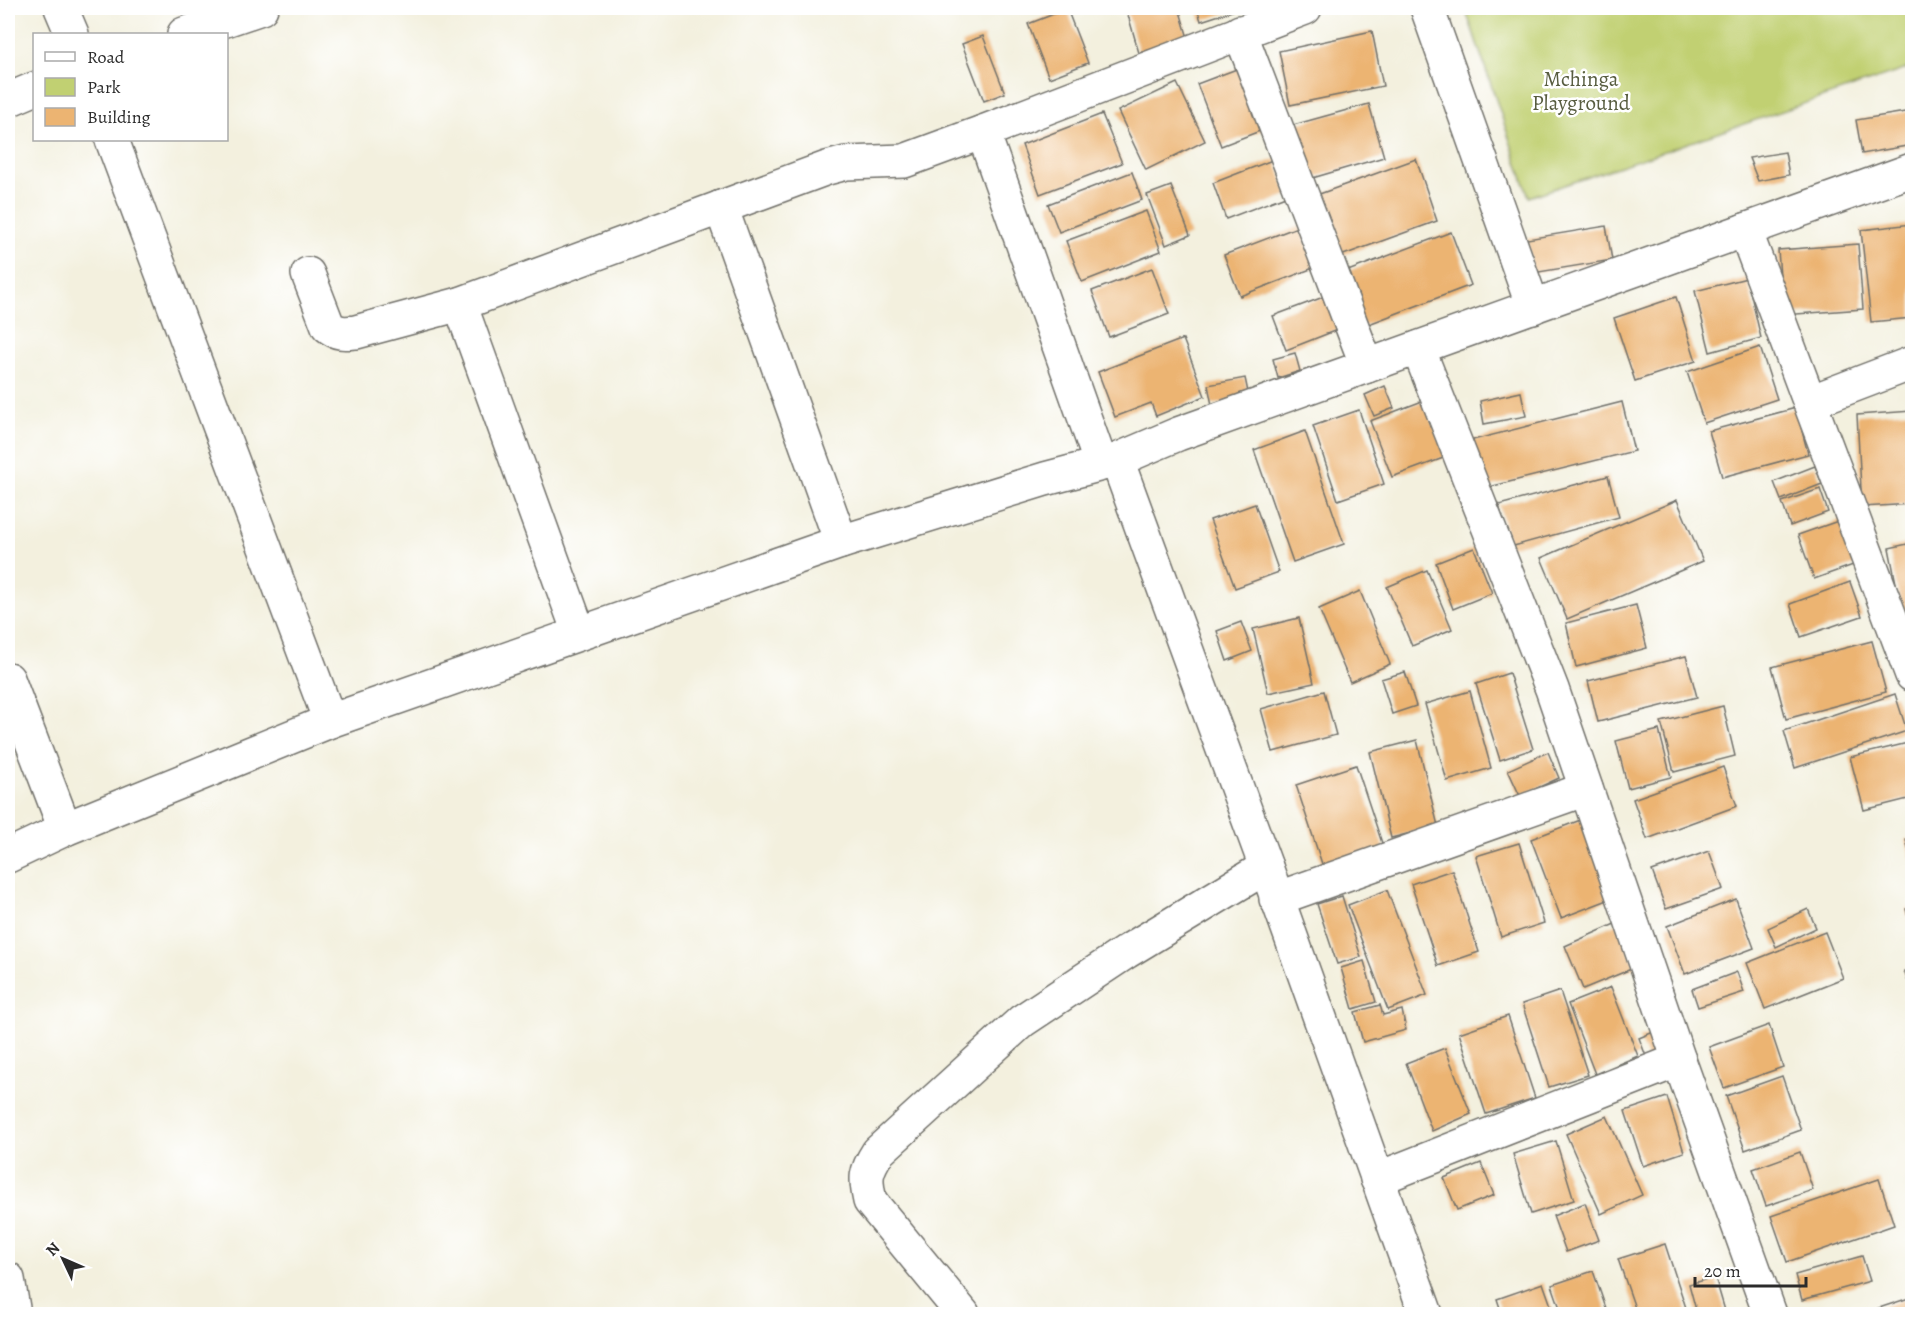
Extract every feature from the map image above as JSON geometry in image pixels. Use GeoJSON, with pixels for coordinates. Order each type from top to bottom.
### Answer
{"type":"FeatureCollection","features":[{"type":"Feature","properties":{"kind":"street"},"geometry":{"type":"LineString","coordinates":[[61,8],[72,33]]}},
{"type":"Feature","properties":{"kind":"street"},"geometry":{"type":"LineString","coordinates":[[187,33],[261,8]]}},
{"type":"Feature","properties":{"kind":"street"},"geometry":{"type":"LineString","coordinates":[[308,274],[324,321],[334,332],[342,334],[356,332],[460,304],[827,168],[846,163],[904,161],[1305,8]]}},
{"type":"Feature","properties":{"kind":"street"},"geometry":{"type":"LineString","coordinates":[[1427,8],[1533,307]]}},
{"type":"Feature","properties":{"kind":"street"},"geometry":{"type":"LineString","coordinates":[[1240,32],[1367,366]]}},
{"type":"Feature","properties":{"kind":"street"},"geometry":{"type":"LineString","coordinates":[[8,100],[33,89]]}},
{"type":"Feature","properties":{"kind":"street"},"geometry":{"type":"LineString","coordinates":[[983,132],[1266,867],[1426,1314]]}},
{"type":"Feature","properties":{"kind":"street"},"geometry":{"type":"LineString","coordinates":[[112,141],[330,721]]}},
{"type":"Feature","properties":{"kind":"street"},"geometry":{"type":"LineString","coordinates":[[8,856],[65,829],[330,721],[841,542],[1045,479],[1109,462],[1178,434],[1912,170]]}},
{"type":"Feature","properties":{"kind":"street"},"geometry":{"type":"LineString","coordinates":[[721,207],[841,542]]}},
{"type":"Feature","properties":{"kind":"street"},"geometry":{"type":"LineString","coordinates":[[1745,230],[1912,675]]}},
{"type":"Feature","properties":{"kind":"street"},"geometry":{"type":"LineString","coordinates":[[460,304],[579,633]]}},
{"type":"Feature","properties":{"kind":"street"},"geometry":{"type":"LineString","coordinates":[[1418,348],[1552,689],[1679,1060],[1770,1314]]}},
{"type":"Feature","properties":{"kind":"street"},"geometry":{"type":"LineString","coordinates":[[1810,402],[1912,363]]}},
{"type":"Feature","properties":{"kind":"street"},"geometry":{"type":"LineString","coordinates":[[8,679],[65,829]]}},
{"type":"Feature","properties":{"kind":"street"},"geometry":{"type":"LineString","coordinates":[[1276,899],[1586,789]]}},
{"type":"Feature","properties":{"kind":"street"},"geometry":{"type":"LineString","coordinates":[[963,1314],[870,1201],[866,1182],[868,1168],[878,1152],[1022,1021],[1126,952],[1266,867]]}},
{"type":"Feature","properties":{"kind":"street"},"geometry":{"type":"LineString","coordinates":[[1377,1179],[1679,1060]]}},
{"type":"Feature","properties":{"kind":"street"},"geometry":{"type":"LineString","coordinates":[[8,1279],[14,1314]]}},
{"type":"Feature","properties":{"kind":"green space","name":"Mchinga Playground"},"geometry":{"type":"Polygon","coordinates":[[[1465,8],[1912,8],[1912,67],[1529,197],[1465,8]]]}},
{"type":"Feature","properties":{"kind":"building"},"geometry":{"type":"Polygon","coordinates":[[[1126,8],[1179,8],[1188,38],[1139,53],[1126,8]]]}},
{"type":"Feature","properties":{"kind":"building"},"geometry":{"type":"Polygon","coordinates":[[[1197,8],[1241,8],[1201,21],[1197,8]]]}},
{"type":"Feature","properties":{"kind":"building"},"geometry":{"type":"Polygon","coordinates":[[[1067,9],[1088,63],[1049,78],[1028,24],[1067,9]]]}},
{"type":"Feature","properties":{"kind":"building"},"geometry":{"type":"Polygon","coordinates":[[[1372,31],[1383,86],[1290,105],[1279,51],[1372,31]]]}},
{"type":"Feature","properties":{"kind":"building"},"geometry":{"type":"Polygon","coordinates":[[[983,36],[1005,93],[984,101],[962,44],[983,36]]]}},
{"type":"Feature","properties":{"kind":"building"},"geometry":{"type":"Polygon","coordinates":[[[1242,67],[1265,129],[1221,146],[1197,84],[1242,67]]]}},
{"type":"Feature","properties":{"kind":"building"},"geometry":{"type":"Polygon","coordinates":[[[1177,83],[1205,141],[1146,170],[1118,111],[1177,83]]]}},
{"type":"Feature","properties":{"kind":"building"},"geometry":{"type":"Polygon","coordinates":[[[1369,104],[1384,157],[1309,179],[1293,125],[1369,104]]]}},
{"type":"Feature","properties":{"kind":"building"},"geometry":{"type":"Polygon","coordinates":[[[1912,111],[1912,145],[1862,154],[1856,120],[1912,111]]]}},
{"type":"Feature","properties":{"kind":"building"},"geometry":{"type":"Polygon","coordinates":[[[1102,114],[1122,163],[1040,194],[1022,145],[1102,114]]]}},
{"type":"Feature","properties":{"kind":"building"},"geometry":{"type":"Polygon","coordinates":[[[1785,152],[1789,175],[1758,181],[1749,158],[1785,152]]]}},
{"type":"Feature","properties":{"kind":"building"},"geometry":{"type":"Polygon","coordinates":[[[1275,159],[1288,195],[1226,219],[1213,183],[1275,159]]]}},
{"type":"Feature","properties":{"kind":"building"},"geometry":{"type":"Polygon","coordinates":[[[1416,159],[1437,221],[1335,258],[1314,196],[1416,159]]]}},
{"type":"Feature","properties":{"kind":"building"},"geometry":{"type":"Polygon","coordinates":[[[1132,172],[1142,200],[1059,232],[1048,204],[1132,172]]]}},
{"type":"Feature","properties":{"kind":"building"},"geometry":{"type":"Polygon","coordinates":[[[1171,186],[1190,235],[1166,245],[1147,195],[1171,186]]]}},
{"type":"Feature","properties":{"kind":"building"},"geometry":{"type":"Polygon","coordinates":[[[1146,211],[1161,251],[1082,282],[1066,241],[1146,211]]]}},
{"type":"Feature","properties":{"kind":"building"},"geometry":{"type":"Polygon","coordinates":[[[1912,224],[1912,318],[1871,322],[1861,230],[1912,224]]]}},
{"type":"Feature","properties":{"kind":"building"},"geometry":{"type":"Polygon","coordinates":[[[1300,226],[1316,267],[1240,296],[1224,255],[1300,226]]]}},
{"type":"Feature","properties":{"kind":"building"},"geometry":{"type":"Polygon","coordinates":[[[1606,226],[1612,260],[1533,273],[1527,239],[1606,226]]]}},
{"type":"Feature","properties":{"kind":"building"},"geometry":{"type":"Polygon","coordinates":[[[1451,232],[1471,285],[1361,327],[1340,274],[1451,232]]]}},
{"type":"Feature","properties":{"kind":"building"},"geometry":{"type":"Polygon","coordinates":[[[1858,244],[1863,309],[1783,315],[1778,250],[1858,244]]]}},
{"type":"Feature","properties":{"kind":"building"},"geometry":{"type":"Polygon","coordinates":[[[1152,268],[1169,314],[1109,337],[1092,291],[1152,268]]]}},
{"type":"Feature","properties":{"kind":"building"},"geometry":{"type":"Polygon","coordinates":[[[1747,278],[1761,338],[1710,352],[1695,291],[1747,278]]]}},
{"type":"Feature","properties":{"kind":"building"},"geometry":{"type":"Polygon","coordinates":[[[1334,293],[1347,326],[1286,350],[1273,316],[1334,293]]]}},
{"type":"Feature","properties":{"kind":"building"},"geometry":{"type":"Polygon","coordinates":[[[1676,297],[1696,361],[1635,381],[1614,318],[1676,297]]]}},
{"type":"Feature","properties":{"kind":"building"},"geometry":{"type":"Polygon","coordinates":[[[1183,339],[1205,396],[1156,416],[1151,403],[1115,417],[1098,372],[1183,339]]]}},
{"type":"Feature","properties":{"kind":"building"},"geometry":{"type":"Polygon","coordinates":[[[1760,347],[1777,399],[1704,423],[1687,372],[1760,347]]]}},
{"type":"Feature","properties":{"kind":"building"},"geometry":{"type":"Polygon","coordinates":[[[1295,353],[1300,371],[1278,378],[1273,359],[1295,353]]]}},
{"type":"Feature","properties":{"kind":"building"},"geometry":{"type":"Polygon","coordinates":[[[1245,378],[1249,397],[1212,405],[1208,385],[1245,378]]]}},
{"type":"Feature","properties":{"kind":"building"},"geometry":{"type":"Polygon","coordinates":[[[1385,386],[1394,408],[1374,416],[1365,395],[1385,386]]]}},
{"type":"Feature","properties":{"kind":"building"},"geometry":{"type":"Polygon","coordinates":[[[1521,392],[1526,416],[1484,424],[1480,401],[1521,392]]]}},
{"type":"Feature","properties":{"kind":"building"},"geometry":{"type":"Polygon","coordinates":[[[1425,400],[1446,457],[1392,477],[1370,421],[1425,400]]]}},
{"type":"Feature","properties":{"kind":"building"},"geometry":{"type":"Polygon","coordinates":[[[1622,402],[1634,451],[1481,489],[1469,441],[1622,402]]]}},
{"type":"Feature","properties":{"kind":"building"},"geometry":{"type":"Polygon","coordinates":[[[1796,408],[1808,454],[1722,477],[1709,431],[1796,408]]]}},
{"type":"Feature","properties":{"kind":"building"},"geometry":{"type":"Polygon","coordinates":[[[1359,410],[1384,484],[1338,500],[1313,426],[1359,410]]]}},
{"type":"Feature","properties":{"kind":"building"},"geometry":{"type":"Polygon","coordinates":[[[1912,411],[1912,504],[1862,507],[1857,415],[1912,411]]]}},
{"type":"Feature","properties":{"kind":"building"},"geometry":{"type":"Polygon","coordinates":[[[1305,431],[1344,544],[1293,562],[1254,450],[1305,431]]]}},
{"type":"Feature","properties":{"kind":"building"},"geometry":{"type":"Polygon","coordinates":[[[1815,466],[1822,484],[1781,500],[1774,482],[1815,466]]]}},
{"type":"Feature","properties":{"kind":"building"},"geometry":{"type":"Polygon","coordinates":[[[1608,476],[1619,517],[1510,547],[1499,505],[1608,476]]]}},
{"type":"Feature","properties":{"kind":"building"},"geometry":{"type":"Polygon","coordinates":[[[1820,489],[1828,512],[1790,526],[1782,502],[1820,489]]]}},
{"type":"Feature","properties":{"kind":"building"},"geometry":{"type":"Polygon","coordinates":[[[1677,500],[1703,561],[1567,619],[1541,558],[1677,500]]]}},
{"type":"Feature","properties":{"kind":"building"},"geometry":{"type":"Polygon","coordinates":[[[1255,504],[1279,572],[1235,588],[1210,520],[1255,504]]]}},
{"type":"Feature","properties":{"kind":"building"},"geometry":{"type":"Polygon","coordinates":[[[1841,520],[1856,564],[1814,579],[1798,535],[1841,520]]]}},
{"type":"Feature","properties":{"kind":"building"},"geometry":{"type":"Polygon","coordinates":[[[1912,543],[1912,633],[1906,634],[1889,548],[1912,543]]]}},
{"type":"Feature","properties":{"kind":"building"},"geometry":{"type":"Polygon","coordinates":[[[1474,548],[1492,593],[1453,609],[1436,563],[1474,548]]]}},
{"type":"Feature","properties":{"kind":"building"},"geometry":{"type":"Polygon","coordinates":[[[1427,570],[1452,629],[1412,646],[1387,587],[1427,570]]]}},
{"type":"Feature","properties":{"kind":"building"},"geometry":{"type":"Polygon","coordinates":[[[1850,582],[1862,616],[1801,637],[1790,604],[1850,582]]]}},
{"type":"Feature","properties":{"kind":"building"},"geometry":{"type":"Polygon","coordinates":[[[1360,591],[1390,664],[1350,682],[1319,609],[1360,591]]]}},
{"type":"Feature","properties":{"kind":"building"},"geometry":{"type":"Polygon","coordinates":[[[1636,605],[1647,648],[1576,667],[1566,623],[1636,605]]]}},
{"type":"Feature","properties":{"kind":"building"},"geometry":{"type":"Polygon","coordinates":[[[1299,618],[1314,683],[1268,693],[1253,629],[1299,618]]]}},
{"type":"Feature","properties":{"kind":"building"},"geometry":{"type":"Polygon","coordinates":[[[1241,622],[1252,651],[1227,661],[1217,631],[1241,622]]]}},
{"type":"Feature","properties":{"kind":"building"},"geometry":{"type":"Polygon","coordinates":[[[1872,641],[1886,692],[1786,719],[1772,667],[1872,641]]]}},
{"type":"Feature","properties":{"kind":"building"},"geometry":{"type":"Polygon","coordinates":[[[1686,656],[1697,697],[1598,722],[1588,681],[1686,656]]]}},
{"type":"Feature","properties":{"kind":"building"},"geometry":{"type":"Polygon","coordinates":[[[1405,672],[1416,706],[1392,714],[1381,679],[1405,672]]]}},
{"type":"Feature","properties":{"kind":"building"},"geometry":{"type":"Polygon","coordinates":[[[1509,673],[1533,749],[1500,760],[1476,684],[1509,673]]]}},
{"type":"Feature","properties":{"kind":"building"},"geometry":{"type":"Polygon","coordinates":[[[1324,691],[1336,735],[1273,752],[1261,709],[1324,691]]]}},
{"type":"Feature","properties":{"kind":"building"},"geometry":{"type":"Polygon","coordinates":[[[1470,691],[1491,768],[1447,781],[1425,704],[1470,691]]]}},
{"type":"Feature","properties":{"kind":"building"},"geometry":{"type":"Polygon","coordinates":[[[1895,694],[1907,731],[1795,768],[1784,731],[1895,694]]]}},
{"type":"Feature","properties":{"kind":"building"},"geometry":{"type":"Polygon","coordinates":[[[1723,706],[1735,756],[1674,772],[1661,722],[1723,706]]]}},
{"type":"Feature","properties":{"kind":"building"},"geometry":{"type":"Polygon","coordinates":[[[1659,730],[1671,777],[1628,788],[1616,741],[1659,730]]]}},
{"type":"Feature","properties":{"kind":"building"},"geometry":{"type":"Polygon","coordinates":[[[1417,740],[1438,826],[1391,838],[1370,752],[1417,740]]]}},
{"type":"Feature","properties":{"kind":"building"},"geometry":{"type":"Polygon","coordinates":[[[1912,742],[1912,798],[1864,810],[1850,757],[1912,742]]]}},
{"type":"Feature","properties":{"kind":"building"},"geometry":{"type":"Polygon","coordinates":[[[1548,752],[1559,778],[1520,796],[1508,770],[1548,752]]]}},
{"type":"Feature","properties":{"kind":"building"},"geometry":{"type":"Polygon","coordinates":[[[1356,765],[1384,849],[1324,870],[1296,785],[1356,765]]]}},
{"type":"Feature","properties":{"kind":"building"},"geometry":{"type":"Polygon","coordinates":[[[1723,767],[1737,806],[1647,839],[1633,799],[1723,767]]]}},
{"type":"Feature","properties":{"kind":"building"},"geometry":{"type":"Polygon","coordinates":[[[1583,819],[1613,898],[1561,918],[1531,839],[1583,819]]]}},
{"type":"Feature","properties":{"kind":"building"},"geometry":{"type":"Polygon","coordinates":[[[1912,838],[1912,862],[1906,840],[1912,838]]]}},
{"type":"Feature","properties":{"kind":"building"},"geometry":{"type":"Polygon","coordinates":[[[1519,843],[1544,923],[1501,937],[1476,856],[1519,843]]]}},
{"type":"Feature","properties":{"kind":"building"},"geometry":{"type":"Polygon","coordinates":[[[1709,851],[1723,889],[1666,909],[1652,871],[1709,851]]]}},
{"type":"Feature","properties":{"kind":"building"},"geometry":{"type":"Polygon","coordinates":[[[1452,870],[1479,952],[1438,966],[1411,884],[1452,870]]]}},
{"type":"Feature","properties":{"kind":"building"},"geometry":{"type":"Polygon","coordinates":[[[1387,890],[1427,995],[1388,1010],[1348,905],[1387,890]]]}},
{"type":"Feature","properties":{"kind":"building"},"geometry":{"type":"Polygon","coordinates":[[[1342,896],[1361,957],[1337,964],[1317,904],[1342,896]]]}},
{"type":"Feature","properties":{"kind":"building"},"geometry":{"type":"Polygon","coordinates":[[[1736,899],[1754,948],[1685,974],[1667,926],[1736,899]]]}},
{"type":"Feature","properties":{"kind":"building"},"geometry":{"type":"Polygon","coordinates":[[[1912,907],[1912,933],[1906,909],[1912,907]]]}},
{"type":"Feature","properties":{"kind":"building"},"geometry":{"type":"Polygon","coordinates":[[[1808,909],[1816,928],[1776,947],[1768,928],[1808,909]]]}},
{"type":"Feature","properties":{"kind":"building"},"geometry":{"type":"Polygon","coordinates":[[[1617,923],[1636,967],[1583,989],[1565,946],[1617,923]]]}},
{"type":"Feature","properties":{"kind":"building"},"geometry":{"type":"Polygon","coordinates":[[[1825,932],[1843,978],[1765,1009],[1747,963],[1825,932]]]}},
{"type":"Feature","properties":{"kind":"building"},"geometry":{"type":"Polygon","coordinates":[[[1364,961],[1376,1002],[1353,1009],[1341,968],[1364,961]]]}},
{"type":"Feature","properties":{"kind":"building"},"geometry":{"type":"Polygon","coordinates":[[[1912,968],[1912,993],[1904,971],[1912,968]]]}},
{"type":"Feature","properties":{"kind":"building"},"geometry":{"type":"Polygon","coordinates":[[[1737,972],[1744,992],[1698,1007],[1692,989],[1737,972]]]}},
{"type":"Feature","properties":{"kind":"building"},"geometry":{"type":"Polygon","coordinates":[[[1611,987],[1638,1056],[1595,1074],[1568,1004],[1611,987]]]}},
{"type":"Feature","properties":{"kind":"building"},"geometry":{"type":"Polygon","coordinates":[[[1560,991],[1588,1075],[1549,1087],[1522,1004],[1560,991]]]}},
{"type":"Feature","properties":{"kind":"building"},"geometry":{"type":"Polygon","coordinates":[[[1380,1005],[1383,1015],[1402,1010],[1406,1030],[1363,1042],[1355,1012],[1380,1005]]]}},
{"type":"Feature","properties":{"kind":"building"},"geometry":{"type":"Polygon","coordinates":[[[1508,1016],[1535,1098],[1486,1114],[1459,1033],[1508,1016]]]}},
{"type":"Feature","properties":{"kind":"building"},"geometry":{"type":"Polygon","coordinates":[[[1769,1025],[1783,1067],[1724,1088],[1709,1047],[1769,1025]]]}},
{"type":"Feature","properties":{"kind":"building"},"geometry":{"type":"Polygon","coordinates":[[[1656,1031],[1666,1057],[1649,1064],[1639,1038],[1656,1031]]]}},
{"type":"Feature","properties":{"kind":"building"},"geometry":{"type":"Polygon","coordinates":[[[1445,1048],[1471,1114],[1432,1131],[1406,1063],[1445,1048]]]}},
{"type":"Feature","properties":{"kind":"building"},"geometry":{"type":"Polygon","coordinates":[[[1782,1076],[1801,1130],[1745,1150],[1726,1096],[1782,1076]]]}},
{"type":"Feature","properties":{"kind":"building"},"geometry":{"type":"Polygon","coordinates":[[[1667,1097],[1684,1152],[1643,1166],[1625,1111],[1667,1097]]]}},
{"type":"Feature","properties":{"kind":"building"},"geometry":{"type":"Polygon","coordinates":[[[1607,1116],[1642,1195],[1601,1214],[1566,1134],[1607,1116]]]}},
{"type":"Feature","properties":{"kind":"building"},"geometry":{"type":"Polygon","coordinates":[[[1556,1141],[1574,1200],[1531,1214],[1513,1154],[1556,1141]]]}},
{"type":"Feature","properties":{"kind":"building"},"geometry":{"type":"Polygon","coordinates":[[[1800,1152],[1813,1190],[1766,1206],[1753,1169],[1800,1152]]]}},
{"type":"Feature","properties":{"kind":"building"},"geometry":{"type":"Polygon","coordinates":[[[1481,1163],[1494,1195],[1457,1210],[1444,1178],[1481,1163]]]}},
{"type":"Feature","properties":{"kind":"building"},"geometry":{"type":"Polygon","coordinates":[[[1879,1179],[1894,1225],[1787,1262],[1771,1216],[1879,1179]]]}},
{"type":"Feature","properties":{"kind":"building"},"geometry":{"type":"Polygon","coordinates":[[[1585,1203],[1599,1240],[1566,1252],[1553,1216],[1585,1203]]]}},
{"type":"Feature","properties":{"kind":"building"},"geometry":{"type":"Polygon","coordinates":[[[1665,1244],[1688,1314],[1637,1314],[1618,1259],[1665,1244]]]}},
{"type":"Feature","properties":{"kind":"building"},"geometry":{"type":"Polygon","coordinates":[[[1862,1256],[1870,1281],[1802,1300],[1795,1275],[1862,1256]]]}},
{"type":"Feature","properties":{"kind":"building"},"geometry":{"type":"Polygon","coordinates":[[[1593,1271],[1608,1314],[1562,1314],[1552,1285],[1593,1271]]]}},
{"type":"Feature","properties":{"kind":"building"},"geometry":{"type":"Polygon","coordinates":[[[1715,1277],[1726,1314],[1697,1314],[1689,1284],[1715,1277]]]}},
{"type":"Feature","properties":{"kind":"building"},"geometry":{"type":"Polygon","coordinates":[[[1543,1283],[1554,1314],[1502,1314],[1497,1299],[1543,1283]]]}},
{"type":"Feature","properties":{"kind":"building"},"geometry":{"type":"Polygon","coordinates":[[[1912,1297],[1912,1314],[1861,1314],[1912,1297]]]}}]}
